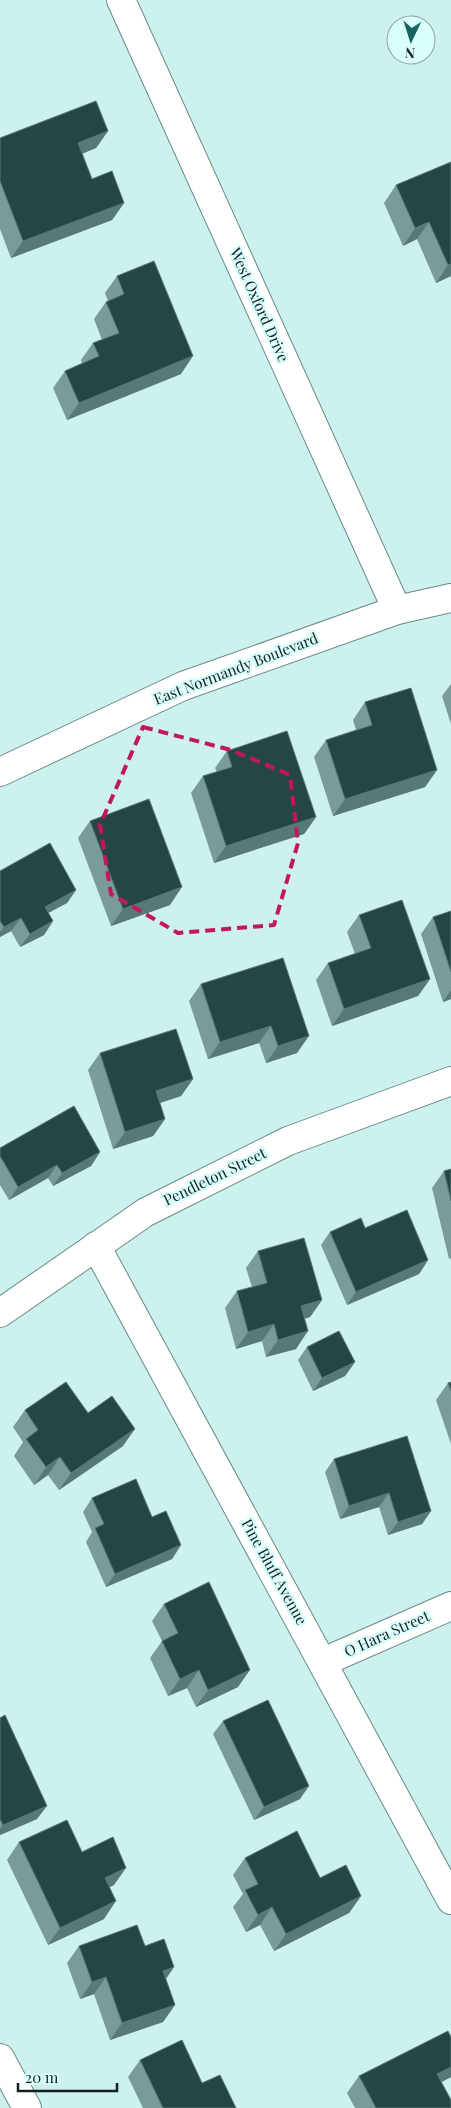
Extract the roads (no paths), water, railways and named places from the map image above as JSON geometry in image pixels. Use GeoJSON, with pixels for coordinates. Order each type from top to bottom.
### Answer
{"type":"FeatureCollection","features":[{"type":"Feature","properties":{"kind":"street","name":"West Oxford Drive"},"geometry":{"type":"LineString","coordinates":[[121,0],[398,610]]}},
{"type":"Feature","properties":{"kind":"street","name":"East Normandy Boulevard"},"geometry":{"type":"LineString","coordinates":[[0,772],[183,686],[398,610],[451,598]]}},
{"type":"Feature","properties":{"kind":"street","name":"Pendleton Street"},"geometry":{"type":"LineString","coordinates":[[0,1313],[146,1212],[288,1141],[451,1081]]}},
{"type":"Feature","properties":{"kind":"street","name":"Pine Bluff Avenue"},"geometry":{"type":"LineString","coordinates":[[96,1246],[451,1900]]}},
{"type":"Feature","properties":{"kind":"street","name":"O Hara Street"},"geometry":{"type":"LineString","coordinates":[[323,1662],[451,1606]]}},
{"type":"Feature","properties":{"kind":"street"},"geometry":{"type":"LineString","coordinates":[[0,2058],[28,2108]]}}]}
